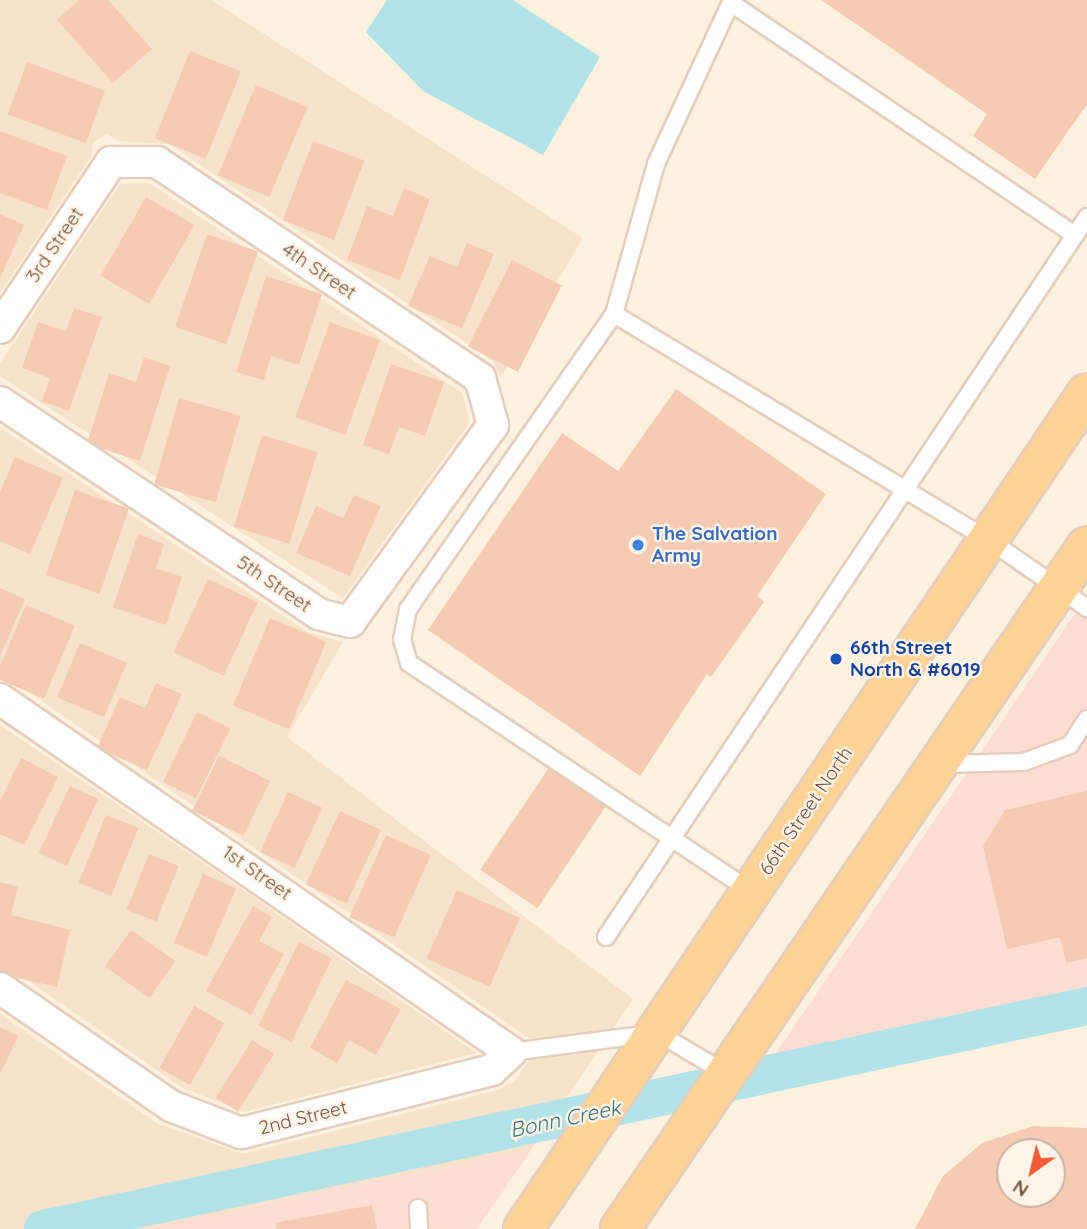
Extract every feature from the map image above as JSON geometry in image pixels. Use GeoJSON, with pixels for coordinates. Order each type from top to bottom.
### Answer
{"type":"FeatureCollection","features":[{"type":"Feature","properties":{"kind":"main road","name":"66th Street North"},"geometry":{"type":"LineString","coordinates":[[523,1229],[658,1033],[986,538],[1087,393]]}},
{"type":"Feature","properties":{"kind":"main road"},"geometry":{"type":"LineString","coordinates":[[620,1229],[937,764],[1072,598],[1087,545]]}},
{"type":"Feature","properties":{"kind":"street","name":"3rd Street"},"geometry":{"type":"LineString","coordinates":[[0,328],[111,162]]}},
{"type":"Feature","properties":{"kind":"street","name":"4th Street"},"geometry":{"type":"LineString","coordinates":[[111,162],[157,162],[480,378],[493,425]]}},
{"type":"Feature","properties":{"kind":"street","name":"5th Street"},"geometry":{"type":"LineString","coordinates":[[0,402],[319,614],[350,622],[493,425]]}},
{"type":"Feature","properties":{"kind":"street","name":"1st Street"},"geometry":{"type":"LineString","coordinates":[[0,699],[511,1052]]}},
{"type":"Feature","properties":{"kind":"street","name":"2nd Street"},"geometry":{"type":"LineString","coordinates":[[0,988],[171,1106],[240,1133],[492,1070],[511,1052]]}},
{"type":"Feature","properties":{"kind":"lane"},"geometry":{"type":"LineString","coordinates":[[752,892],[409,663],[402,639],[408,610],[614,314],[656,164],[732,1],[1075,234]]}},
{"type":"Feature","properties":{"kind":"lane"},"geometry":{"type":"LineString","coordinates":[[606,937],[1087,217]]}},
{"type":"Feature","properties":{"kind":"lane"},"geometry":{"type":"LineString","coordinates":[[614,314],[986,538],[1072,598]]}},
{"type":"Feature","properties":{"kind":"lane"},"geometry":{"type":"LineString","coordinates":[[937,764],[1024,762],[1070,745],[1087,719]]}},
{"type":"Feature","properties":{"kind":"lane"},"geometry":{"type":"LineString","coordinates":[[511,1052],[658,1033],[725,1073]]}},
{"type":"Feature","properties":{"kind":"lane"},"geometry":{"type":"LineString","coordinates":[[418,1208],[419,1229]]}},
{"type":"Feature","properties":{"kind":"shaded area"},"geometry":{"type":"Polygon","coordinates":[[[0,0],[211,0],[583,238],[501,377],[492,360],[169,144],[118,141],[107,134],[93,142],[91,157],[0,293],[0,0]]]}},
{"type":"Feature","properties":{"kind":"shaded area"},"geometry":{"type":"Polygon","coordinates":[[[149,183],[462,393],[470,422],[343,598],[0,376],[0,363],[120,184],[149,183]]]}},
{"type":"Feature","properties":{"kind":"shaded area"},"geometry":{"type":"Polygon","coordinates":[[[0,428],[307,632],[343,642],[287,737],[633,999],[531,1150],[141,1229],[0,1229],[0,1014],[158,1124],[243,1154],[495,1091],[515,1081],[539,1045],[0,672],[0,428]]]}},
{"type":"Feature","properties":{"kind":"shaded area"},"geometry":{"type":"Polygon","coordinates":[[[1087,596],[1087,1015],[764,1071],[1087,596]]]}},
{"type":"Feature","properties":{"kind":"shaded area"},"geometry":{"type":"Polygon","coordinates":[[[0,725],[255,898],[476,1053],[244,1112],[181,1087],[0,961],[0,725]]]}},
{"type":"Feature","properties":{"kind":"shaded area"},"geometry":{"type":"Polygon","coordinates":[[[531,1150],[477,1229],[141,1229],[531,1150]]]}},
{"type":"Feature","properties":{"kind":"water"},"geometry":{"type":"Polygon","coordinates":[[[387,0],[513,0],[600,57],[543,155],[423,91],[366,32],[387,0]]]}},
{"type":"Feature","properties":{"kind":"building"},"geometry":{"type":"Polygon","coordinates":[[[79,0],[108,0],[152,49],[113,83],[57,20],[79,0]]]}},
{"type":"Feature","properties":{"kind":"building"},"geometry":{"type":"Polygon","coordinates":[[[821,0],[1087,0],[1087,104],[1035,179],[973,136],[987,114],[821,0]]]}},
{"type":"Feature","properties":{"kind":"building"},"geometry":{"type":"Polygon","coordinates":[[[190,51],[241,72],[206,159],[155,138],[190,51]]]}},
{"type":"Feature","properties":{"kind":"building"},"geometry":{"type":"Polygon","coordinates":[[[27,62],[105,90],[86,143],[8,115],[27,62]]]}},
{"type":"Feature","properties":{"kind":"building"},"geometry":{"type":"Polygon","coordinates":[[[256,85],[308,107],[269,197],[218,175],[256,85]]]}},
{"type":"Feature","properties":{"kind":"building"},"geometry":{"type":"Polygon","coordinates":[[[0,131],[67,156],[47,210],[0,193],[0,131]]]}},
{"type":"Feature","properties":{"kind":"building"},"geometry":{"type":"Polygon","coordinates":[[[313,141],[364,161],[334,240],[283,220],[313,141]]]}},
{"type":"Feature","properties":{"kind":"building"},"geometry":{"type":"Polygon","coordinates":[[[404,188],[430,199],[400,280],[347,260],[367,206],[393,216],[404,188]]]}},
{"type":"Feature","properties":{"kind":"building"},"geometry":{"type":"Polygon","coordinates":[[[146,197],[194,225],[149,304],[101,276],[146,197]]]}},
{"type":"Feature","properties":{"kind":"building"},"geometry":{"type":"Polygon","coordinates":[[[0,214],[24,225],[0,278],[0,214]]]}},
{"type":"Feature","properties":{"kind":"building"},"geometry":{"type":"Polygon","coordinates":[[[207,234],[258,252],[226,344],[175,327],[207,234]]]}},
{"type":"Feature","properties":{"kind":"building"},"geometry":{"type":"Polygon","coordinates":[[[467,243],[494,254],[462,328],[408,306],[430,256],[457,267],[467,243]]]}},
{"type":"Feature","properties":{"kind":"building"},"geometry":{"type":"Polygon","coordinates":[[[512,260],[562,285],[518,372],[468,346],[512,260]]]}},
{"type":"Feature","properties":{"kind":"building"},"geometry":{"type":"Polygon","coordinates":[[[266,276],[322,294],[299,365],[271,356],[264,380],[236,372],[266,276]]]}},
{"type":"Feature","properties":{"kind":"building"},"geometry":{"type":"Polygon","coordinates":[[[74,308],[102,317],[69,411],[42,401],[50,378],[22,368],[38,322],[66,331],[74,308]]]}},
{"type":"Feature","properties":{"kind":"building"},"geometry":{"type":"Polygon","coordinates":[[[330,322],[380,340],[345,435],[295,417],[330,322]]]}},
{"type":"Feature","properties":{"kind":"building"},"geometry":{"type":"Polygon","coordinates":[[[144,357],[170,366],[140,461],[87,444],[109,373],[136,382],[144,357]]]}},
{"type":"Feature","properties":{"kind":"building"},"geometry":{"type":"Polygon","coordinates":[[[391,364],[444,382],[425,436],[399,427],[389,454],[363,445],[391,364]]]}},
{"type":"Feature","properties":{"kind":"building","name":"The Salvation Army"},"geometry":{"type":"Polygon","coordinates":[[[676,389],[826,494],[757,596],[764,602],[711,677],[707,674],[640,776],[428,630],[562,433],[618,471],[676,389]]]}},
{"type":"Feature","properties":{"kind":"building"},"geometry":{"type":"Polygon","coordinates":[[[179,398],[241,416],[216,502],[154,485],[179,398]]]}},
{"type":"Feature","properties":{"kind":"building"},"geometry":{"type":"Polygon","coordinates":[[[262,435],[317,452],[289,544],[234,527],[262,435]]]}},
{"type":"Feature","properties":{"kind":"building"},"geometry":{"type":"Polygon","coordinates":[[[15,457],[63,478],[30,554],[0,541],[0,492],[15,457]]]}},
{"type":"Feature","properties":{"kind":"building"},"geometry":{"type":"Polygon","coordinates":[[[75,490],[129,509],[100,594],[46,575],[75,490]]]}},
{"type":"Feature","properties":{"kind":"building"},"geometry":{"type":"Polygon","coordinates":[[[354,495],[381,506],[350,576],[296,553],[316,506],[343,518],[354,495]]]}},
{"type":"Feature","properties":{"kind":"building"},"geometry":{"type":"Polygon","coordinates":[[[138,534],[164,544],[156,568],[182,577],[166,625],[113,607],[138,534]]]}},
{"type":"Feature","properties":{"kind":"building"},"geometry":{"type":"Polygon","coordinates":[[[208,579],[258,602],[224,676],[174,652],[208,579]]]}},
{"type":"Feature","properties":{"kind":"building"},"geometry":{"type":"Polygon","coordinates":[[[0,588],[25,599],[0,656],[0,588]]]}},
{"type":"Feature","properties":{"kind":"building"},"geometry":{"type":"Polygon","coordinates":[[[26,605],[75,626],[44,698],[0,680],[0,666],[26,605]]]}},
{"type":"Feature","properties":{"kind":"building"},"geometry":{"type":"Polygon","coordinates":[[[270,618],[326,642],[289,729],[233,705],[270,618]]]}},
{"type":"Feature","properties":{"kind":"building"},"geometry":{"type":"Polygon","coordinates":[[[80,643],[127,663],[104,717],[57,697],[80,643]]]}},
{"type":"Feature","properties":{"kind":"building"},"geometry":{"type":"Polygon","coordinates":[[[156,683],[182,694],[147,770],[97,748],[120,697],[145,708],[156,683]]]}},
{"type":"Feature","properties":{"kind":"building"},"geometry":{"type":"Polygon","coordinates":[[[197,712],[230,728],[196,798],[163,782],[197,712]]]}},
{"type":"Feature","properties":{"kind":"building"},"geometry":{"type":"Polygon","coordinates":[[[219,756],[270,781],[243,836],[192,811],[219,756]]]}},
{"type":"Feature","properties":{"kind":"building"},"geometry":{"type":"Polygon","coordinates":[[[21,758],[58,777],[24,845],[0,834],[0,801],[21,758]]]}},
{"type":"Feature","properties":{"kind":"building"},"geometry":{"type":"Polygon","coordinates":[[[550,766],[607,805],[537,908],[480,870],[550,766]]]}},
{"type":"Feature","properties":{"kind":"building"},"geometry":{"type":"Polygon","coordinates":[[[70,786],[98,799],[67,866],[39,853],[70,786]]]}},
{"type":"Feature","properties":{"kind":"building"},"geometry":{"type":"Polygon","coordinates":[[[1087,791],[1087,958],[1066,963],[1060,937],[1007,949],[983,846],[1005,810],[1087,791]]]}},
{"type":"Feature","properties":{"kind":"building"},"geometry":{"type":"Polygon","coordinates":[[[288,792],[322,808],[295,868],[260,852],[288,792]]]}},
{"type":"Feature","properties":{"kind":"building"},"geometry":{"type":"Polygon","coordinates":[[[340,811],[381,830],[347,903],[306,884],[340,811]]]}},
{"type":"Feature","properties":{"kind":"building"},"geometry":{"type":"Polygon","coordinates":[[[106,815],[138,828],[111,896],[79,883],[106,815]]]}},
{"type":"Feature","properties":{"kind":"building"},"geometry":{"type":"Polygon","coordinates":[[[386,835],[431,855],[394,937],[349,917],[386,835]]]}},
{"type":"Feature","properties":{"kind":"building"},"geometry":{"type":"Polygon","coordinates":[[[149,854],[179,866],[156,922],[127,910],[149,854]]]}},
{"type":"Feature","properties":{"kind":"building"},"geometry":{"type":"Polygon","coordinates":[[[203,874],[236,888],[207,957],[174,943],[203,874]]]}},
{"type":"Feature","properties":{"kind":"building"},"geometry":{"type":"Polygon","coordinates":[[[0,882],[18,887],[11,915],[70,930],[57,987],[0,974],[0,882]]]}},
{"type":"Feature","properties":{"kind":"building"},"geometry":{"type":"Polygon","coordinates":[[[457,890],[520,918],[490,987],[426,959],[457,890]]]}},
{"type":"Feature","properties":{"kind":"building"},"geometry":{"type":"Polygon","coordinates":[[[253,906],[272,917],[259,941],[284,954],[251,1015],[206,991],[253,906]]]}},
{"type":"Feature","properties":{"kind":"building"},"geometry":{"type":"Polygon","coordinates":[[[131,930],[175,961],[149,998],[105,967],[131,930]]]}},
{"type":"Feature","properties":{"kind":"building"},"geometry":{"type":"Polygon","coordinates":[[[299,942],[332,958],[291,1042],[258,1026],[299,942]]]}},
{"type":"Feature","properties":{"kind":"building"},"geometry":{"type":"Polygon","coordinates":[[[346,980],[401,1009],[376,1055],[349,1040],[337,1063],[310,1048],[346,980]]]}},
{"type":"Feature","properties":{"kind":"building"},"geometry":{"type":"Polygon","coordinates":[[[194,1006],[225,1023],[190,1085],[160,1068],[194,1006]]]}},
{"type":"Feature","properties":{"kind":"building"},"geometry":{"type":"Polygon","coordinates":[[[0,1027],[18,1036],[0,1074],[0,1027]]]}},
{"type":"Feature","properties":{"kind":"building"},"geometry":{"type":"Polygon","coordinates":[[[252,1040],[274,1054],[238,1111],[216,1098],[252,1040]]]}},
{"type":"Feature","properties":{"kind":"building"},"geometry":{"type":"Polygon","coordinates":[[[1033,1126],[1087,1128],[1087,1229],[915,1229],[943,1176],[982,1143],[996,1138],[996,1208],[1066,1208],[1066,1138],[997,1138],[1033,1126]]]}},
{"type":"Feature","properties":{"kind":"building"},"geometry":{"type":"Polygon","coordinates":[[[372,1205],[377,1229],[277,1229],[275,1223],[372,1205]]]}},
{"type":"Feature","properties":{"kind":"waterway","name":"Bonn Creek"},"geometry":{"type":"LineString","coordinates":[[43,1229],[1087,1006]]}},
{"type":"Feature","properties":{"kind":"place","name":"The Salvation Army"},"geometry":{"type":"Point","coordinates":[638,545]}},
{"type":"Feature","properties":{"kind":"place","name":"66th Street North & #6019"},"geometry":{"type":"Point","coordinates":[836,659]}}]}
